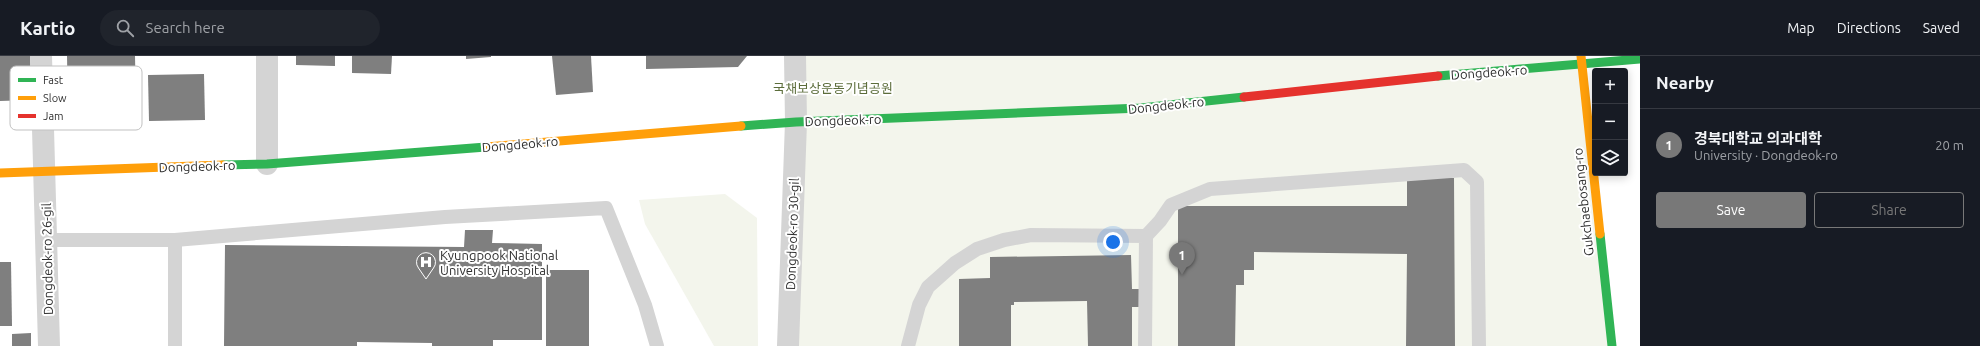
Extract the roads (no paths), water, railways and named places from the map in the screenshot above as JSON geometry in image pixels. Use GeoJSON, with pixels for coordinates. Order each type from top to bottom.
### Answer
{"type":"FeatureCollection","features":[{"type":"Feature","properties":{"kind":"main road","name":"Dongdeok-ro"},"geometry":{"type":"LineString","coordinates":[[0,173],[267,164],[796,122],[1141,108],[1581,60],[1640,59]]}},
{"type":"Feature","properties":{"kind":"main road","name":"Gukchaebosang-ro"},"geometry":{"type":"LineString","coordinates":[[1581,60],[1612,346]]}},
{"type":"Feature","properties":{"kind":"street"},"geometry":{"type":"LineString","coordinates":[[41,56],[41,66]]}},
{"type":"Feature","properties":{"kind":"street"},"geometry":{"type":"LineString","coordinates":[[267,56],[267,164]]}},
{"type":"Feature","properties":{"kind":"street","name":"Dongdeok-ro 30-gil"},"geometry":{"type":"LineString","coordinates":[[788,346],[796,122],[795,56]]}},
{"type":"Feature","properties":{"kind":"street"},"geometry":{"type":"LineString","coordinates":[[44,130],[45,171]]}},
{"type":"Feature","properties":{"kind":"street","name":"Dongdeok-ro 26-gil"},"geometry":{"type":"LineString","coordinates":[[45,171],[49,346]]}},
{"type":"Feature","properties":{"kind":"lane"},"geometry":{"type":"LineString","coordinates":[[1145,346],[1146,236],[1160,221],[1171,205],[1210,189],[1464,170],[1477,182],[1478,346]]}},
{"type":"Feature","properties":{"kind":"lane"},"geometry":{"type":"LineString","coordinates":[[47,240],[175,240],[445,217],[606,208],[645,305],[657,346]]}},
{"type":"Feature","properties":{"kind":"lane"},"geometry":{"type":"LineString","coordinates":[[908,346],[919,305],[928,287],[955,263],[977,249],[1004,240],[1030,235],[1146,236]]}},
{"type":"Feature","properties":{"kind":"lane"},"geometry":{"type":"LineString","coordinates":[[175,240],[175,346]]}},
{"type":"Feature","properties":{"kind":"place","name":"경북대학교 의과대학"},"geometry":{"type":"Point","coordinates":[1182,275]}},
{"type":"Feature","properties":{"kind":"place","name":"Kyungpook National University Hospital"},"geometry":{"type":"Point","coordinates":[426,279]}},
{"type":"Feature","properties":{"kind":"park label","name":"국채보상운동기념공원"},"geometry":{"type":"Point","coordinates":[833,88]}}]}
